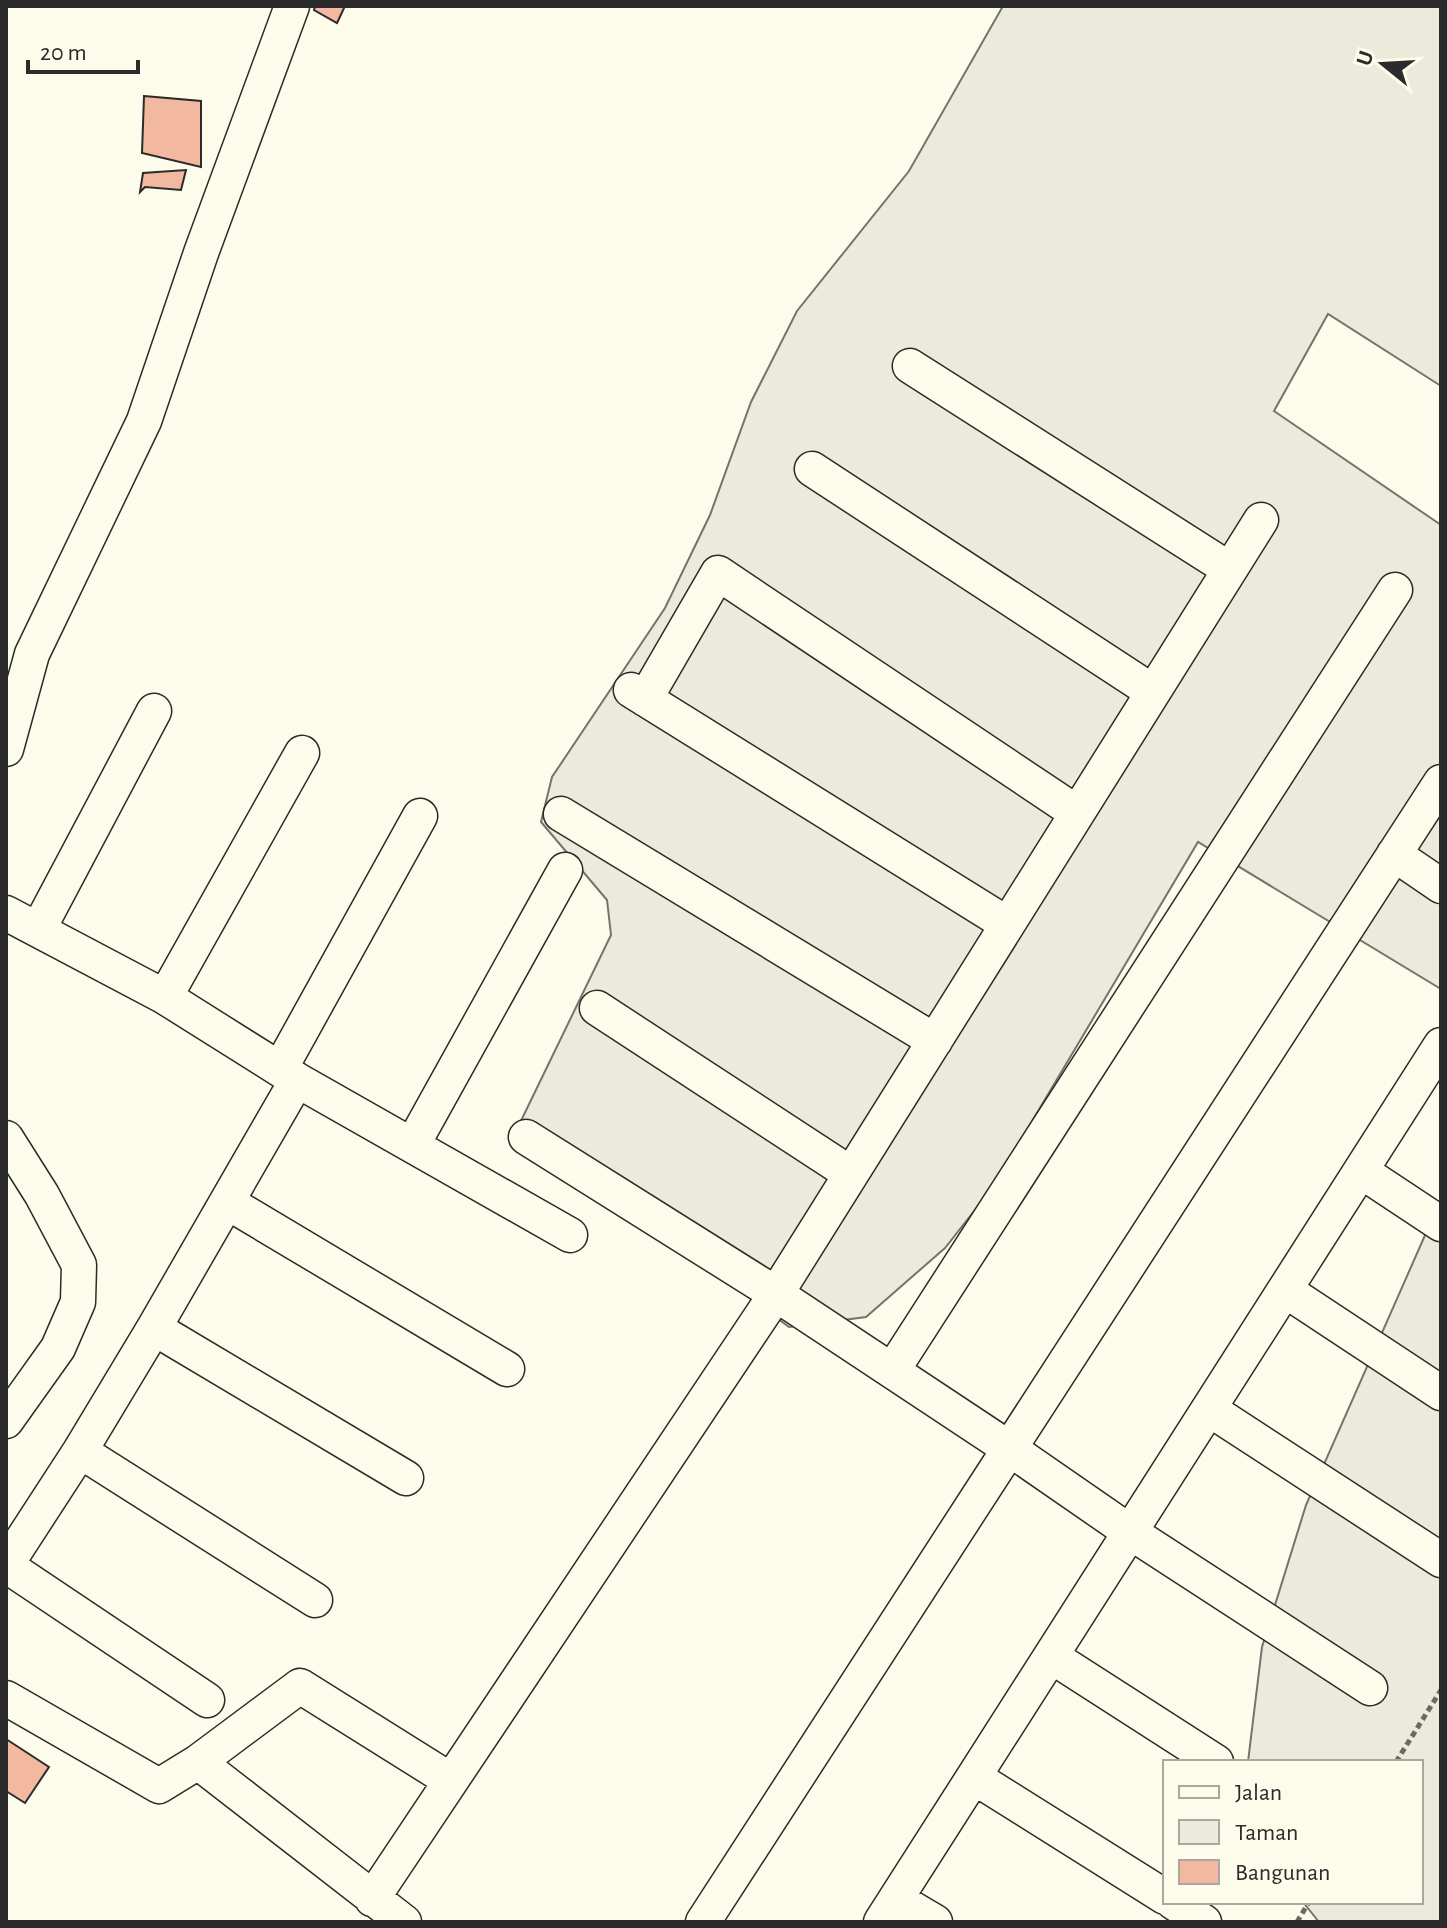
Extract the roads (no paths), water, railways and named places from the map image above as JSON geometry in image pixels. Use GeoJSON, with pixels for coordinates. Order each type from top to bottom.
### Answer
{"type":"FeatureCollection","features":[{"type":"Feature","properties":{"kind":"street"},"geometry":{"type":"LineString","coordinates":[[6,749],[19,651],[144,421],[201,253],[292,6]]}},
{"type":"Feature","properties":{"kind":"street"},"geometry":{"type":"LineString","coordinates":[[910,366],[1229,569]]}},
{"type":"Feature","properties":{"kind":"street"},"geometry":{"type":"LineString","coordinates":[[812,469],[1153,692]]}},
{"type":"Feature","properties":{"kind":"street"},"geometry":{"type":"LineString","coordinates":[[372,1899],[776,1294],[1261,520]]}},
{"type":"Feature","properties":{"kind":"street"},"geometry":{"type":"LineString","coordinates":[[1007,924],[638,694],[718,573],[1077,813]]}},
{"type":"Feature","properties":{"kind":"street"},"geometry":{"type":"LineString","coordinates":[[892,1371],[1395,590]]}},
{"type":"Feature","properties":{"kind":"street"},"geometry":{"type":"LineString","coordinates":[[38,930],[154,711]]}},
{"type":"Feature","properties":{"kind":"street"},"geometry":{"type":"LineString","coordinates":[[165,997],[302,753]]}},
{"type":"Feature","properties":{"kind":"street"},"geometry":{"type":"LineString","coordinates":[[703,1922],[1441,782]]}},
{"type":"Feature","properties":{"kind":"street"},"geometry":{"type":"LineString","coordinates":[[561,814],[935,1041]]}},
{"type":"Feature","properties":{"kind":"street"},"geometry":{"type":"LineString","coordinates":[[207,1700],[7,1566],[80,1451],[227,1202],[288,1074],[420,816]]}},
{"type":"Feature","properties":{"kind":"street"},"geometry":{"type":"LineString","coordinates":[[1394,854],[1441,886]]}},
{"type":"Feature","properties":{"kind":"street"},"geometry":{"type":"LineString","coordinates":[[413,1144],[565,870]]}},
{"type":"Feature","properties":{"kind":"street"},"geometry":{"type":"LineString","coordinates":[[6,913],[165,997],[288,1074],[570,1235]]}},
{"type":"Feature","properties":{"kind":"street"},"geometry":{"type":"LineString","coordinates":[[597,1008],[851,1174]]}},
{"type":"Feature","properties":{"kind":"street"},"geometry":{"type":"LineString","coordinates":[[935,1922],[888,1910],[1440,1050]]}},
{"type":"Feature","properties":{"kind":"street"},"geometry":{"type":"LineString","coordinates":[[526,1137],[776,1294],[1130,1532],[1370,1688]]}},
{"type":"Feature","properties":{"kind":"street"},"geometry":{"type":"LineString","coordinates":[[6,1138],[42,1195],[79,1265],[78,1302],[58,1348],[6,1421]]}},
{"type":"Feature","properties":{"kind":"street"},"geometry":{"type":"LineString","coordinates":[[1361,1171],[1441,1224]]}},
{"type":"Feature","properties":{"kind":"street"},"geometry":{"type":"LineString","coordinates":[[227,1202],[507,1369]]}},
{"type":"Feature","properties":{"kind":"street"},"geometry":{"type":"LineString","coordinates":[[1285,1290],[1441,1393]]}},
{"type":"Feature","properties":{"kind":"street"},"geometry":{"type":"LineString","coordinates":[[154,1328],[406,1478]]}},
{"type":"Feature","properties":{"kind":"street"},"geometry":{"type":"LineString","coordinates":[[1209,1409],[1441,1560]]}},
{"type":"Feature","properties":{"kind":"street"},"geometry":{"type":"LineString","coordinates":[[80,1451],[315,1600]]}},
{"type":"Feature","properties":{"kind":"street"},"geometry":{"type":"LineString","coordinates":[[1051,1656],[1213,1760]]}},
{"type":"Feature","properties":{"kind":"street"},"geometry":{"type":"LineString","coordinates":[[6,1698],[159,1786],[198,1762],[300,1686],[450,1780]]}},
{"type":"Feature","properties":{"kind":"street"},"geometry":{"type":"LineString","coordinates":[[198,1762],[404,1922]]}},
{"type":"Feature","properties":{"kind":"street"},"geometry":{"type":"LineString","coordinates":[[974,1777],[1163,1896]]}},
{"type":"Feature","properties":{"kind":"street"},"geometry":{"type":"LineString","coordinates":[[1176,1904],[1204,1922]]}}]}
